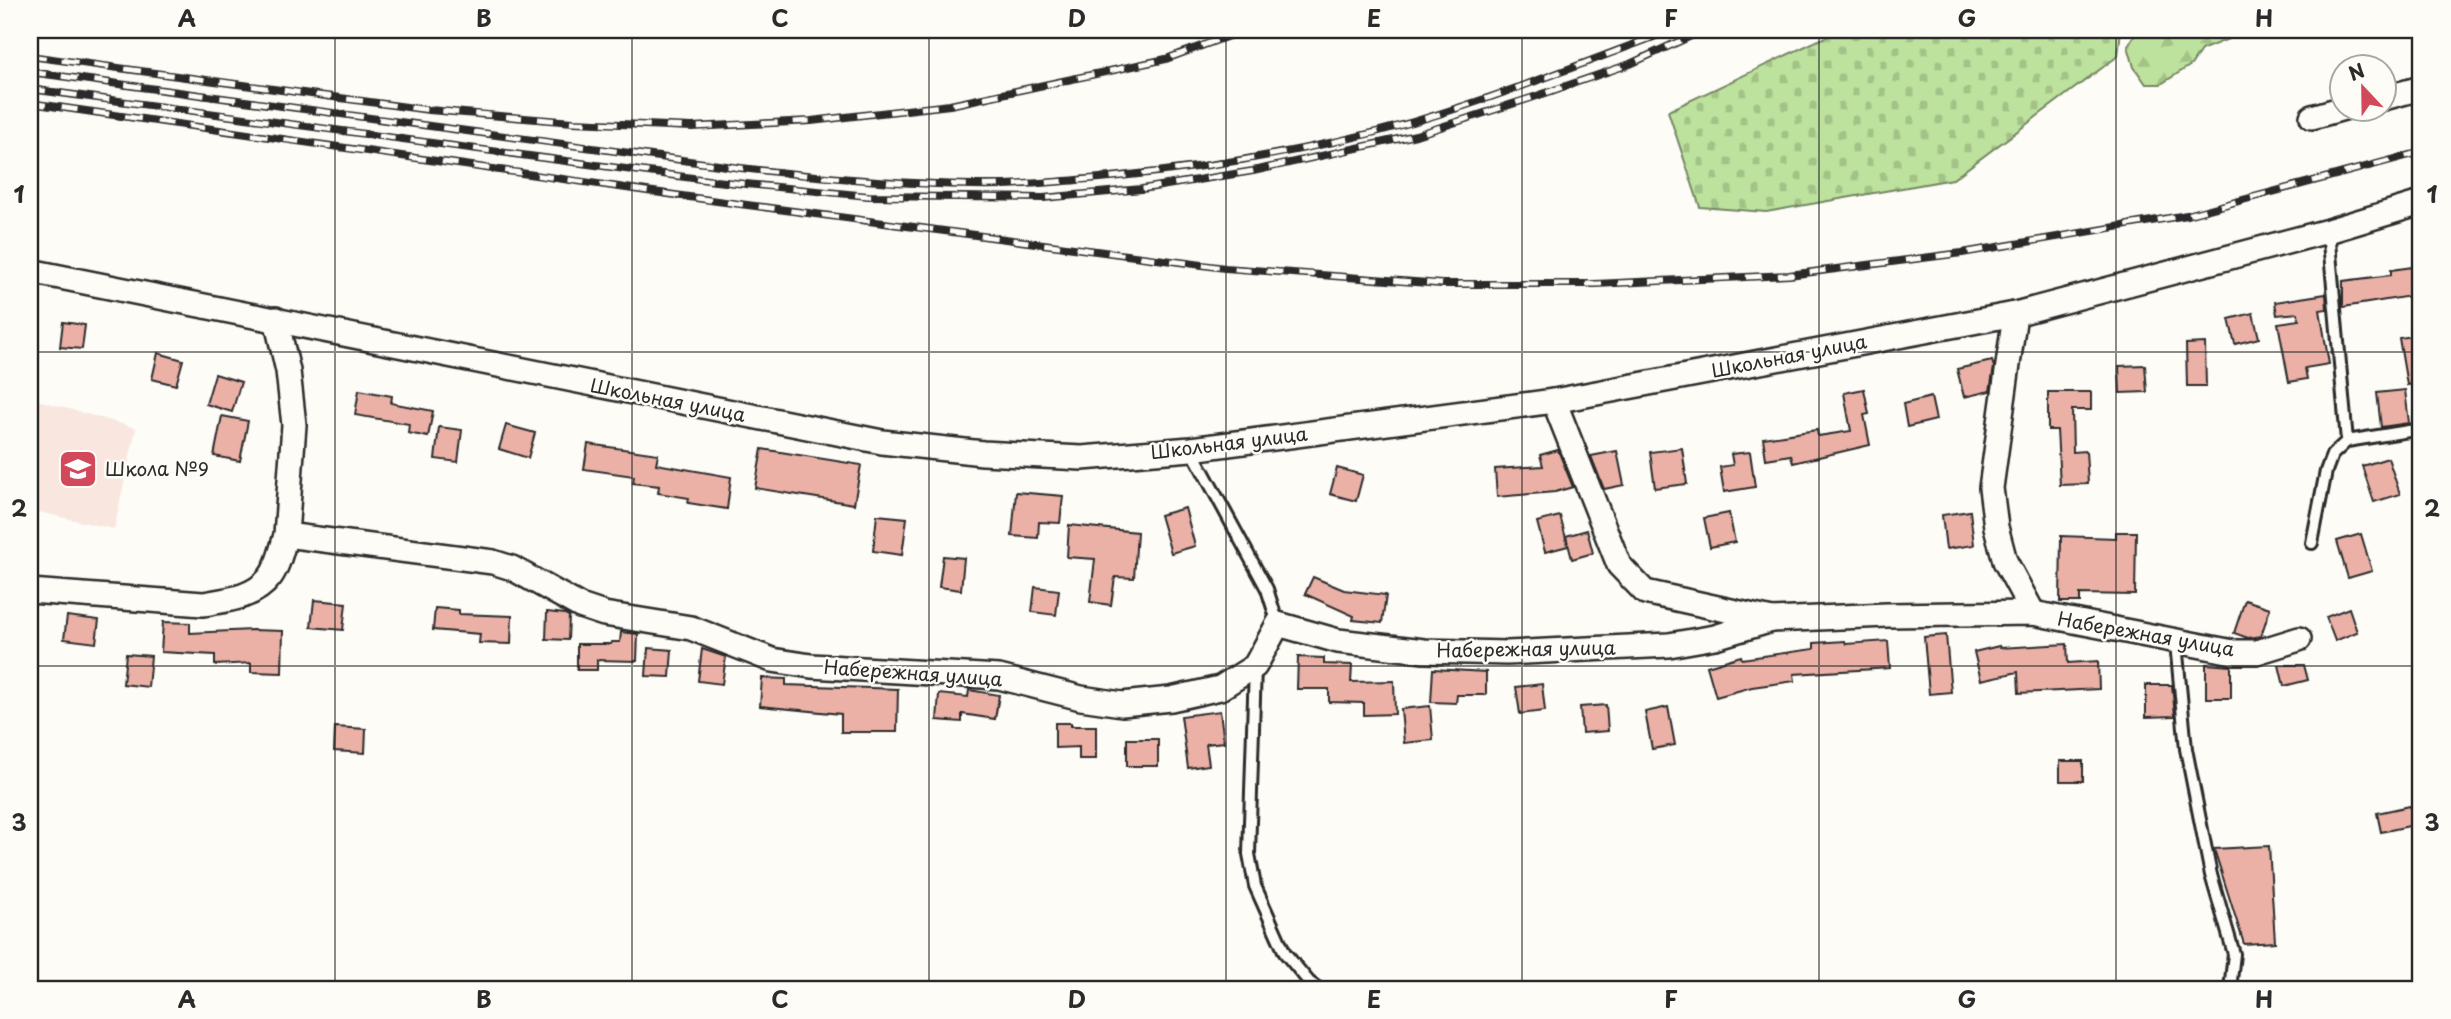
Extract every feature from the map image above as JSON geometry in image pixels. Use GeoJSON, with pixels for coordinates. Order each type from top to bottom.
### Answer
{"type":"FeatureCollection","features":[{"type":"Feature","properties":{"kind":"street"},"geometry":{"type":"LineString","coordinates":[[2398,94],[2421,88]]}},
{"type":"Feature","properties":{"kind":"street"},"geometry":{"type":"LineString","coordinates":[[2312,117],[2328,112]]}},
{"type":"Feature","properties":{"kind":"street","name":"Школьная улица"},"geometry":{"type":"LineString","coordinates":[[30,271],[881,442],[983,453],[1082,458],[1191,449],[1554,401],[2015,314],[2328,231],[2421,203]]}},
{"type":"Feature","properties":{"kind":"street","name":"Набережная улица"},"geometry":{"type":"LineString","coordinates":[[2015,314],[1991,488],[1996,527],[2005,561],[2032,613]]}},
{"type":"Feature","properties":{"kind":"street"},"geometry":{"type":"LineString","coordinates":[[30,591],[203,604],[232,600],[253,593],[271,577],[286,535],[294,425],[288,371],[276,319]]}},
{"type":"Feature","properties":{"kind":"street","name":"Набережная улица"},"geometry":{"type":"LineString","coordinates":[[1554,401],[1619,565],[1645,593],[1772,620],[2032,613],[2233,652],[2257,652],[2299,639]]}},
{"type":"Feature","properties":{"kind":"street","name":"Набережная улица"},"geometry":{"type":"LineString","coordinates":[[286,535],[493,562],[512,568],[580,606],[604,614],[691,628],[772,660],[811,666],[999,677],[1081,698],[1122,704],[1171,699],[1220,688],[1255,666],[1278,624],[1338,640],[1424,651],[1507,653],[1669,645],[1716,637],[1772,620]]}},
{"type":"Feature","properties":{"kind":"lane"},"geometry":{"type":"LineString","coordinates":[[2328,231],[2347,441]]}},
{"type":"Feature","properties":{"kind":"lane"},"geometry":{"type":"LineString","coordinates":[[2312,543],[2326,471],[2332,455],[2347,441],[2421,429]]}},
{"type":"Feature","properties":{"kind":"lane"},"geometry":{"type":"LineString","coordinates":[[1191,449],[1267,589],[1278,624]]}},
{"type":"Feature","properties":{"kind":"lane"},"geometry":{"type":"LineString","coordinates":[[2176,642],[2186,749],[2211,875],[2234,954],[2230,989]]}},
{"type":"Feature","properties":{"kind":"lane"},"geometry":{"type":"LineString","coordinates":[[1255,666],[1249,855],[1255,886],[1285,953],[1309,982],[1319,989]]}},
{"type":"Feature","properties":{"kind":"shaded area","name":"Школа №9"},"geometry":{"type":"Polygon","coordinates":[[[30,398],[136,428],[114,529],[30,510],[30,398]]]}},
{"type":"Feature","properties":{"kind":"green space"},"geometry":{"type":"Polygon","coordinates":[[[1840,30],[2121,30],[2118,56],[1953,179],[1766,212],[1700,207],[1668,111],[1840,30]]]}},
{"type":"Feature","properties":{"kind":"green space"},"geometry":{"type":"Polygon","coordinates":[[[2138,30],[2238,30],[2231,38],[2201,50],[2191,65],[2161,84],[2146,84],[2134,67],[2128,46],[2138,30]]]}},
{"type":"Feature","properties":{"kind":"building"},"geometry":{"type":"Polygon","coordinates":[[[2413,267],[2417,295],[2343,307],[2343,281],[2391,275],[2391,270],[2413,267]]]}},
{"type":"Feature","properties":{"kind":"building"},"geometry":{"type":"Polygon","coordinates":[[[2326,294],[2327,309],[2320,310],[2329,364],[2305,368],[2307,379],[2289,382],[2278,323],[2299,320],[2298,313],[2277,315],[2275,302],[2326,294]]]}},
{"type":"Feature","properties":{"kind":"building"},"geometry":{"type":"Polygon","coordinates":[[[2253,313],[2259,338],[2235,344],[2229,319],[2253,313]]]}},
{"type":"Feature","properties":{"kind":"building"},"geometry":{"type":"Polygon","coordinates":[[[63,322],[85,325],[82,349],[60,347],[63,322]]]}},
{"type":"Feature","properties":{"kind":"building"},"geometry":{"type":"Polygon","coordinates":[[[2421,335],[2421,383],[2407,385],[2399,338],[2421,335]]]}},
{"type":"Feature","properties":{"kind":"building"},"geometry":{"type":"Polygon","coordinates":[[[2205,343],[2206,386],[2187,386],[2186,344],[2205,343]]]}},
{"type":"Feature","properties":{"kind":"building"},"geometry":{"type":"Polygon","coordinates":[[[158,353],[183,360],[176,385],[152,379],[158,353]]]}},
{"type":"Feature","properties":{"kind":"building"},"geometry":{"type":"Polygon","coordinates":[[[1992,361],[1994,367],[1990,391],[1964,397],[1957,369],[1992,361]]]}},
{"type":"Feature","properties":{"kind":"building"},"geometry":{"type":"Polygon","coordinates":[[[2145,365],[2147,392],[2120,393],[2119,366],[2145,365]]]}},
{"type":"Feature","properties":{"kind":"building"},"geometry":{"type":"Polygon","coordinates":[[[215,374],[241,382],[232,412],[206,404],[215,374]]]}},
{"type":"Feature","properties":{"kind":"building"},"geometry":{"type":"Polygon","coordinates":[[[1864,389],[1869,414],[1864,415],[1870,445],[1793,463],[1791,455],[1766,459],[1763,438],[1817,430],[1818,436],[1851,431],[1844,393],[1864,389]]]}},
{"type":"Feature","properties":{"kind":"building"},"geometry":{"type":"Polygon","coordinates":[[[359,390],[392,396],[391,403],[433,411],[428,437],[408,433],[409,424],[355,415],[359,390]]]}},
{"type":"Feature","properties":{"kind":"building"},"geometry":{"type":"Polygon","coordinates":[[[2405,390],[2409,423],[2381,427],[2377,393],[2405,390]]]}},
{"type":"Feature","properties":{"kind":"building"},"geometry":{"type":"Polygon","coordinates":[[[2048,392],[2091,392],[2091,410],[2072,410],[2073,452],[2086,451],[2088,484],[2060,485],[2057,430],[2048,430],[2048,392]]]}},
{"type":"Feature","properties":{"kind":"building"},"geometry":{"type":"Polygon","coordinates":[[[1931,397],[1936,420],[1907,427],[1903,404],[1931,397]]]}},
{"type":"Feature","properties":{"kind":"building"},"geometry":{"type":"Polygon","coordinates":[[[222,416],[248,421],[240,461],[214,456],[222,416]]]}},
{"type":"Feature","properties":{"kind":"building"},"geometry":{"type":"Polygon","coordinates":[[[506,425],[535,433],[528,458],[499,449],[506,425]]]}},
{"type":"Feature","properties":{"kind":"building"},"geometry":{"type":"Polygon","coordinates":[[[439,427],[462,430],[458,462],[435,459],[439,427]]]}},
{"type":"Feature","properties":{"kind":"building"},"geometry":{"type":"Polygon","coordinates":[[[588,444],[658,454],[656,464],[731,477],[727,509],[688,503],[689,498],[658,493],[659,486],[633,483],[634,476],[584,469],[588,444]]]}},
{"type":"Feature","properties":{"kind":"building"},"geometry":{"type":"Polygon","coordinates":[[[1682,448],[1687,484],[1655,488],[1650,452],[1682,448]]]}},
{"type":"Feature","properties":{"kind":"building"},"geometry":{"type":"Polygon","coordinates":[[[762,449],[861,465],[854,504],[755,488],[762,449]]]}},
{"type":"Feature","properties":{"kind":"building"},"geometry":{"type":"Polygon","coordinates":[[[1558,450],[1573,487],[1555,492],[1497,497],[1495,469],[1543,466],[1540,455],[1558,450]]]}},
{"type":"Feature","properties":{"kind":"building"},"geometry":{"type":"Polygon","coordinates":[[[1617,451],[1624,485],[1604,489],[1591,456],[1617,451]]]}},
{"type":"Feature","properties":{"kind":"building"},"geometry":{"type":"Polygon","coordinates":[[[1750,452],[1755,487],[1724,492],[1720,467],[1733,465],[1731,454],[1750,452]]]}},
{"type":"Feature","properties":{"kind":"building"},"geometry":{"type":"Polygon","coordinates":[[[2388,458],[2400,494],[2374,502],[2362,466],[2388,458]]]}},
{"type":"Feature","properties":{"kind":"building"},"geometry":{"type":"Polygon","coordinates":[[[1337,468],[1363,475],[1356,501],[1330,494],[1337,468]]]}},
{"type":"Feature","properties":{"kind":"building"},"geometry":{"type":"Polygon","coordinates":[[[1016,492],[1063,496],[1060,523],[1039,522],[1038,538],[1012,536],[1016,492]]]}},
{"type":"Feature","properties":{"kind":"building"},"geometry":{"type":"Polygon","coordinates":[[[1185,508],[1195,546],[1171,553],[1160,515],[1185,508]]]}},
{"type":"Feature","properties":{"kind":"building"},"geometry":{"type":"Polygon","coordinates":[[[1970,511],[1974,545],[1946,549],[1942,515],[1970,511]]]}},
{"type":"Feature","properties":{"kind":"building"},"geometry":{"type":"Polygon","coordinates":[[[1729,513],[1735,542],[1710,547],[1704,518],[1729,513]]]}},
{"type":"Feature","properties":{"kind":"building"},"geometry":{"type":"Polygon","coordinates":[[[877,515],[907,518],[902,555],[873,551],[877,515]]]}},
{"type":"Feature","properties":{"kind":"building"},"geometry":{"type":"Polygon","coordinates":[[[1560,516],[1568,546],[1545,552],[1537,522],[1560,516]]]}},
{"type":"Feature","properties":{"kind":"building"},"geometry":{"type":"Polygon","coordinates":[[[1069,525],[1137,532],[1134,578],[1115,577],[1111,605],[1090,602],[1095,559],[1067,557],[1069,525]]]}},
{"type":"Feature","properties":{"kind":"building"},"geometry":{"type":"Polygon","coordinates":[[[1587,530],[1593,553],[1572,559],[1566,536],[1587,530]]]}},
{"type":"Feature","properties":{"kind":"building"},"geometry":{"type":"Polygon","coordinates":[[[2116,532],[2136,532],[2135,595],[2080,594],[2080,602],[2060,602],[2061,536],[2116,538],[2116,532]]]}},
{"type":"Feature","properties":{"kind":"building"},"geometry":{"type":"Polygon","coordinates":[[[2361,534],[2372,571],[2348,578],[2337,541],[2361,534]]]}},
{"type":"Feature","properties":{"kind":"building"},"geometry":{"type":"Polygon","coordinates":[[[943,556],[964,558],[961,590],[939,587],[943,556]]]}},
{"type":"Feature","properties":{"kind":"building"},"geometry":{"type":"Polygon","coordinates":[[[1313,577],[1344,590],[1386,595],[1382,623],[1353,620],[1354,616],[1305,594],[1313,577]]]}},
{"type":"Feature","properties":{"kind":"building"},"geometry":{"type":"Polygon","coordinates":[[[1035,587],[1059,590],[1056,615],[1032,612],[1035,587]]]}},
{"type":"Feature","properties":{"kind":"building"},"geometry":{"type":"Polygon","coordinates":[[[314,600],[346,603],[343,630],[311,627],[314,600]]]}},
{"type":"Feature","properties":{"kind":"building"},"geometry":{"type":"Polygon","coordinates":[[[2245,600],[2270,608],[2261,636],[2248,638],[2234,633],[2245,600]]]}},
{"type":"Feature","properties":{"kind":"building"},"geometry":{"type":"Polygon","coordinates":[[[435,608],[459,610],[459,614],[512,616],[511,644],[479,643],[480,634],[433,630],[435,608]]]}},
{"type":"Feature","properties":{"kind":"building"},"geometry":{"type":"Polygon","coordinates":[[[2349,608],[2357,632],[2335,641],[2326,617],[2349,608]]]}},
{"type":"Feature","properties":{"kind":"building"},"geometry":{"type":"Polygon","coordinates":[[[547,612],[569,616],[568,640],[546,639],[547,612]]]}},
{"type":"Feature","properties":{"kind":"building"},"geometry":{"type":"Polygon","coordinates":[[[67,616],[99,620],[96,643],[64,639],[67,616]]]}},
{"type":"Feature","properties":{"kind":"building"},"geometry":{"type":"Polygon","coordinates":[[[163,622],[190,623],[190,633],[283,631],[282,673],[251,672],[251,663],[215,665],[215,655],[161,652],[163,622]]]}},
{"type":"Feature","properties":{"kind":"building"},"geometry":{"type":"Polygon","coordinates":[[[621,632],[638,634],[637,661],[597,660],[597,670],[577,670],[577,644],[620,642],[621,632]]]}},
{"type":"Feature","properties":{"kind":"building"},"geometry":{"type":"Polygon","coordinates":[[[1946,635],[1951,692],[1929,694],[1924,637],[1946,635]]]}},
{"type":"Feature","properties":{"kind":"building"},"geometry":{"type":"Polygon","coordinates":[[[1845,641],[1846,644],[1888,641],[1890,668],[1794,674],[1795,681],[1752,687],[1716,697],[1707,666],[1741,656],[1742,659],[1814,649],[1814,643],[1845,641]]]}},
{"type":"Feature","properties":{"kind":"building"},"geometry":{"type":"Polygon","coordinates":[[[2067,644],[2068,663],[2098,661],[2099,689],[2019,693],[2018,672],[1981,680],[1974,652],[1999,646],[2067,644]]]}},
{"type":"Feature","properties":{"kind":"building"},"geometry":{"type":"Polygon","coordinates":[[[648,648],[672,650],[670,677],[646,676],[648,648]]]}},
{"type":"Feature","properties":{"kind":"building"},"geometry":{"type":"Polygon","coordinates":[[[702,649],[726,657],[722,684],[698,681],[702,649]]]}},
{"type":"Feature","properties":{"kind":"building"},"geometry":{"type":"Polygon","coordinates":[[[126,654],[151,656],[148,687],[123,684],[126,654]]]}},
{"type":"Feature","properties":{"kind":"building"},"geometry":{"type":"Polygon","coordinates":[[[1298,657],[1324,658],[1324,664],[1352,665],[1351,682],[1394,681],[1395,714],[1364,715],[1364,703],[1329,702],[1329,689],[1297,689],[1298,657]]]}},
{"type":"Feature","properties":{"kind":"building"},"geometry":{"type":"Polygon","coordinates":[[[2206,664],[2231,666],[2231,698],[2206,698],[2206,664]]]}},
{"type":"Feature","properties":{"kind":"building"},"geometry":{"type":"Polygon","coordinates":[[[2279,665],[2304,665],[2308,680],[2284,686],[2279,665]]]}},
{"type":"Feature","properties":{"kind":"building"},"geometry":{"type":"Polygon","coordinates":[[[1433,669],[1486,672],[1486,695],[1457,695],[1456,703],[1431,702],[1433,669]]]}},
{"type":"Feature","properties":{"kind":"building"},"geometry":{"type":"Polygon","coordinates":[[[762,678],[786,679],[786,685],[898,689],[897,732],[841,732],[841,714],[760,706],[762,678]]]}},
{"type":"Feature","properties":{"kind":"building"},"geometry":{"type":"Polygon","coordinates":[[[1542,684],[1545,711],[1520,714],[1516,687],[1542,684]]]}},
{"type":"Feature","properties":{"kind":"building"},"geometry":{"type":"Polygon","coordinates":[[[2146,685],[2172,685],[2175,716],[2146,717],[2146,685]]]}},
{"type":"Feature","properties":{"kind":"building"},"geometry":{"type":"Polygon","coordinates":[[[969,690],[999,695],[995,719],[962,714],[962,722],[937,720],[939,694],[968,697],[969,690]]]}},
{"type":"Feature","properties":{"kind":"building"},"geometry":{"type":"Polygon","coordinates":[[[1606,705],[1608,731],[1582,733],[1580,707],[1606,705]]]}},
{"type":"Feature","properties":{"kind":"building"},"geometry":{"type":"Polygon","coordinates":[[[1430,706],[1433,740],[1404,743],[1401,709],[1430,706]]]}},
{"type":"Feature","properties":{"kind":"building"},"geometry":{"type":"Polygon","coordinates":[[[1668,707],[1675,745],[1652,749],[1645,712],[1668,707]]]}},
{"type":"Feature","properties":{"kind":"building"},"geometry":{"type":"Polygon","coordinates":[[[1220,711],[1224,742],[1206,744],[1209,765],[1188,768],[1181,716],[1220,711]]]}},
{"type":"Feature","properties":{"kind":"building"},"geometry":{"type":"Polygon","coordinates":[[[1055,723],[1096,726],[1096,759],[1079,759],[1079,747],[1055,748],[1055,723]]]}},
{"type":"Feature","properties":{"kind":"building"},"geometry":{"type":"Polygon","coordinates":[[[335,727],[366,729],[365,753],[334,751],[335,727]]]}},
{"type":"Feature","properties":{"kind":"building"},"geometry":{"type":"Polygon","coordinates":[[[1127,739],[1158,739],[1158,766],[1127,766],[1127,739]]]}},
{"type":"Feature","properties":{"kind":"building"},"geometry":{"type":"Polygon","coordinates":[[[2060,761],[2083,761],[2083,781],[2060,781],[2060,761]]]}},
{"type":"Feature","properties":{"kind":"building"},"geometry":{"type":"Polygon","coordinates":[[[2410,806],[2414,825],[2381,832],[2377,813],[2410,806]]]}},
{"type":"Feature","properties":{"kind":"building"},"geometry":{"type":"Polygon","coordinates":[[[2269,846],[2275,942],[2244,944],[2214,849],[2269,846]]]}},
{"type":"Feature","properties":{"kind":"railway"},"geometry":{"type":"LineString","coordinates":[[30,56],[429,110],[573,122],[692,127],[811,121],[950,105],[1166,59],[1245,30]]}},
{"type":"Feature","properties":{"kind":"railway"},"geometry":{"type":"LineString","coordinates":[[30,72],[741,168],[886,182],[1008,185],[1187,168],[1338,141],[1413,122],[1479,101],[1672,30]]}},
{"type":"Feature","properties":{"kind":"railway"},"geometry":{"type":"LineString","coordinates":[[30,89],[715,181],[868,196],[1043,198],[1142,189],[1253,171],[1416,135],[1630,64],[1704,30]]}},
{"type":"Feature","properties":{"kind":"railway"},"geometry":{"type":"LineString","coordinates":[[30,103],[717,201],[1225,268],[1442,284],[1595,284],[1789,275],[1962,253],[2187,215],[2421,152]]}},
{"type":"Feature","properties":{"kind":"place","name":"Школа №9"},"geometry":{"type":"Point","coordinates":[78,469]}}]}
